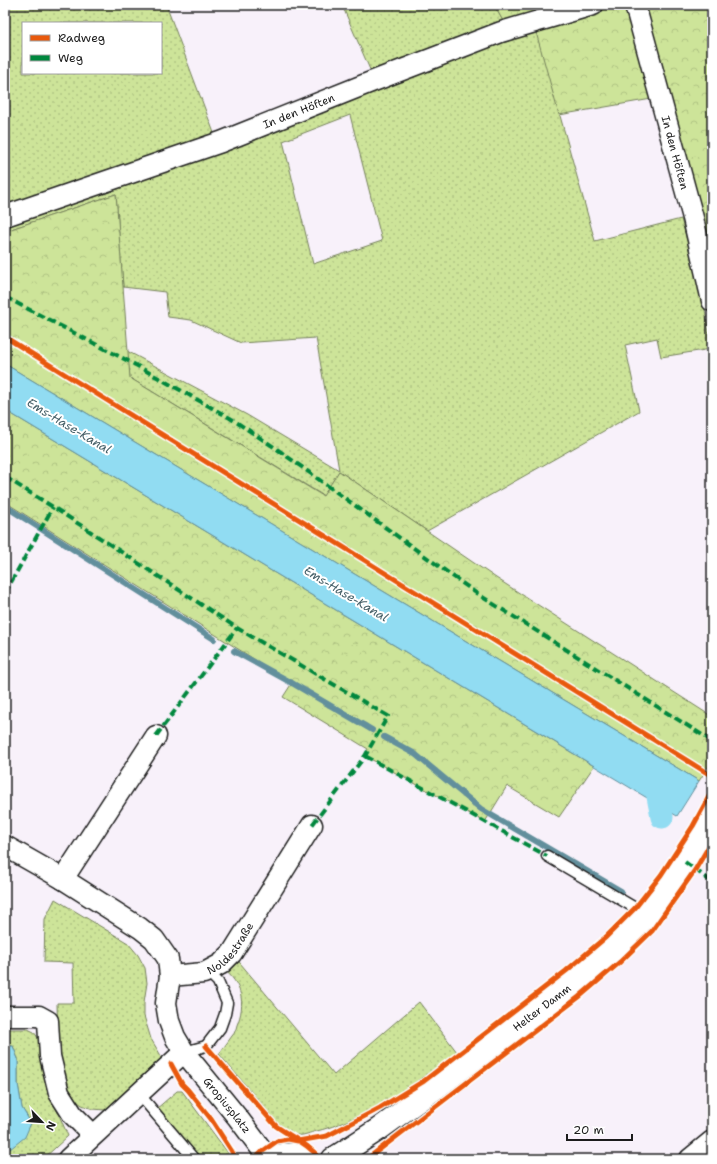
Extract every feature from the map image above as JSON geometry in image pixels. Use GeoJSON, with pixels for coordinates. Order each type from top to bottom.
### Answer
{"type":"FeatureCollection","features":[{"type":"Feature","properties":{"kind":"street","name":"In den Höften"},"geometry":{"type":"LineString","coordinates":[[5,216],[221,142],[501,32],[593,5]]}},
{"type":"Feature","properties":{"kind":"street","name":"In den Höften"},"geometry":{"type":"LineString","coordinates":[[635,5],[693,218],[712,301]]}},
{"type":"Feature","properties":{"kind":"street"},"geometry":{"type":"LineString","coordinates":[[62,879],[156,736]]}},
{"type":"Feature","properties":{"kind":"street","name":"Helter Damm"},"geometry":{"type":"LineString","coordinates":[[333,1159],[379,1129],[518,1027],[614,949],[647,915],[685,862],[712,817]]}},
{"type":"Feature","properties":{"kind":"street","name":"Noldestraße"},"geometry":{"type":"LineString","coordinates":[[170,976],[204,973],[221,964],[232,953],[312,826]]}},
{"type":"Feature","properties":{"kind":"street"},"geometry":{"type":"LineString","coordinates":[[5,846],[62,879],[140,928],[154,939],[168,959],[170,976]]}},
{"type":"Feature","properties":{"kind":"street","name":"Gropiusplatz"},"geometry":{"type":"LineString","coordinates":[[170,976],[166,1003],[169,1021],[174,1036],[184,1052],[238,1118],[269,1159]]}},
{"type":"Feature","properties":{"kind":"street"},"geometry":{"type":"LineString","coordinates":[[5,1016],[39,1016],[48,1021],[50,1056],[58,1093],[73,1115],[93,1135]]}},
{"type":"Feature","properties":{"kind":"street"},"geometry":{"type":"LineString","coordinates":[[68,1159],[184,1052]]}},
{"type":"Feature","properties":{"kind":"street"},"geometry":{"type":"LineString","coordinates":[[690,1159],[712,1141]]}},
{"type":"Feature","properties":{"kind":"street"},"geometry":{"type":"LineString","coordinates":[[272,1159],[290,1154],[305,1159]]}},
{"type":"Feature","properties":{"kind":"lane"},"geometry":{"type":"LineString","coordinates":[[547,856],[647,915]]}},
{"type":"Feature","properties":{"kind":"lane"},"geometry":{"type":"LineString","coordinates":[[184,1052],[206,1046],[220,1028],[228,1003],[218,982],[212,976],[204,973]]}},
{"type":"Feature","properties":{"kind":"lane"},"geometry":{"type":"LineString","coordinates":[[139,1094],[194,1159]]}},
{"type":"Feature","properties":{"kind":"green space"},"geometry":{"type":"Polygon","coordinates":[[[5,5],[166,5],[214,133],[5,207],[5,5]]]}},
{"type":"Feature","properties":{"kind":"green space"},"geometry":{"type":"Polygon","coordinates":[[[342,5],[494,5],[503,21],[371,72],[342,5]]]}},
{"type":"Feature","properties":{"kind":"green space"},"geometry":{"type":"Polygon","coordinates":[[[494,5],[712,5],[712,255],[669,96],[559,115],[531,14],[503,21],[494,5]]]}},
{"type":"Feature","properties":{"kind":"green space"},"geometry":{"type":"Polygon","coordinates":[[[536,30],[595,241],[681,219],[703,296],[711,349],[661,357],[657,338],[625,345],[639,411],[427,531],[339,471],[324,496],[130,378],[127,351],[247,415],[339,470],[316,338],[241,343],[191,320],[168,317],[165,292],[123,287],[116,194],[5,231],[5,223],[504,39],[536,30]],[[350,115],[283,141],[313,264],[382,241],[350,115]]]}},
{"type":"Feature","properties":{"kind":"green space"},"geometry":{"type":"Polygon","coordinates":[[[116,194],[130,378],[323,496],[339,471],[496,578],[711,716],[712,715],[712,761],[699,781],[5,364],[5,231],[116,194]]]}},
{"type":"Feature","properties":{"kind":"green space"},"geometry":{"type":"Polygon","coordinates":[[[5,410],[594,766],[559,817],[507,786],[485,822],[365,756],[368,749],[283,697],[292,683],[5,502],[5,410]]]}},
{"type":"Feature","properties":{"kind":"green space"},"geometry":{"type":"Polygon","coordinates":[[[55,899],[128,943],[138,955],[145,968],[147,983],[144,1002],[144,1016],[151,1039],[160,1054],[161,1061],[110,1108],[105,1110],[93,1109],[82,1105],[72,1098],[66,1087],[58,1043],[57,1003],[74,1003],[73,963],[44,962],[45,919],[55,899]]]}},
{"type":"Feature","properties":{"kind":"green space"},"geometry":{"type":"Polygon","coordinates":[[[235,957],[334,1075],[419,1002],[457,1052],[425,1076],[371,1110],[352,1119],[304,1135],[293,1133],[278,1123],[219,1054],[235,1032],[240,1017],[242,1002],[238,987],[223,969],[235,957]]]}},
{"type":"Feature","properties":{"kind":"green space"},"geometry":{"type":"Polygon","coordinates":[[[5,1029],[28,1029],[34,1032],[40,1041],[53,1101],[68,1136],[43,1159],[5,1159],[5,1153],[31,1123],[22,1108],[18,1084],[18,1059],[13,1046],[5,1046],[5,1029]]]}},
{"type":"Feature","properties":{"kind":"green space"},"geometry":{"type":"Polygon","coordinates":[[[177,1091],[182,1091],[228,1153],[230,1159],[199,1159],[155,1110],[177,1091]]]}},
{"type":"Feature","properties":{"kind":"water"},"geometry":{"type":"Polygon","coordinates":[[[5,364],[699,781],[677,816],[5,410],[5,364]]]}},
{"type":"Feature","properties":{"kind":"water"},"geometry":{"type":"Polygon","coordinates":[[[5,1046],[13,1046],[18,1059],[18,1084],[22,1108],[31,1123],[25,1137],[5,1153],[5,1046]]]}},
{"type":"Feature","properties":{"kind":"waterway"},"geometry":{"type":"LineString","coordinates":[[5,506],[214,639]]}},
{"type":"Feature","properties":{"kind":"waterway"},"geometry":{"type":"LineString","coordinates":[[234,651],[372,730]]}},
{"type":"Feature","properties":{"kind":"waterway"},"geometry":{"type":"LineString","coordinates":[[384,737],[415,754],[481,809],[621,891]]}},
{"type":"Feature","properties":{"kind":"waterway","name":"Ems-Hase-Kanal"},"geometry":{"type":"LineString","coordinates":[[650,778],[655,781],[662,817]]}},
{"type":"Feature","properties":{"kind":"marked path"},"geometry":{"type":"LineString","coordinates":[[5,297],[132,363],[230,418],[274,447],[476,593],[712,741]]}},
{"type":"Feature","properties":{"kind":"marked path"},"geometry":{"type":"LineString","coordinates":[[5,477],[237,628],[388,716],[365,756],[312,825]]}},
{"type":"Feature","properties":{"kind":"marked path"},"geometry":{"type":"LineString","coordinates":[[5,593],[53,507]]}},
{"type":"Feature","properties":{"kind":"marked path"},"geometry":{"type":"LineString","coordinates":[[156,736],[237,628]]}},
{"type":"Feature","properties":{"kind":"marked path"},"geometry":{"type":"LineString","coordinates":[[365,756],[547,856]]}},
{"type":"Feature","properties":{"kind":"marked path"},"geometry":{"type":"LineString","coordinates":[[685,862],[712,882]]}},
{"type":"Feature","properties":{"kind":"cycle path"},"geometry":{"type":"LineString","coordinates":[[5,337],[712,776]]}},
{"type":"Feature","properties":{"kind":"cycle path"},"geometry":{"type":"LineString","coordinates":[[255,1159],[277,1141],[288,1139],[298,1141],[327,1136],[380,1108],[424,1081],[566,971],[606,937],[635,908],[661,875],[693,826],[712,791]]}},
{"type":"Feature","properties":{"kind":"cycle path"},"geometry":{"type":"LineString","coordinates":[[367,1159],[579,997],[620,962],[652,931],[695,870],[712,841]]}},
{"type":"Feature","properties":{"kind":"cycle path"},"geometry":{"type":"LineString","coordinates":[[206,1046],[276,1126],[311,1149],[320,1159]]}},
{"type":"Feature","properties":{"kind":"cycle path"},"geometry":{"type":"LineString","coordinates":[[171,1064],[182,1084],[211,1119],[236,1159]]}}]}
